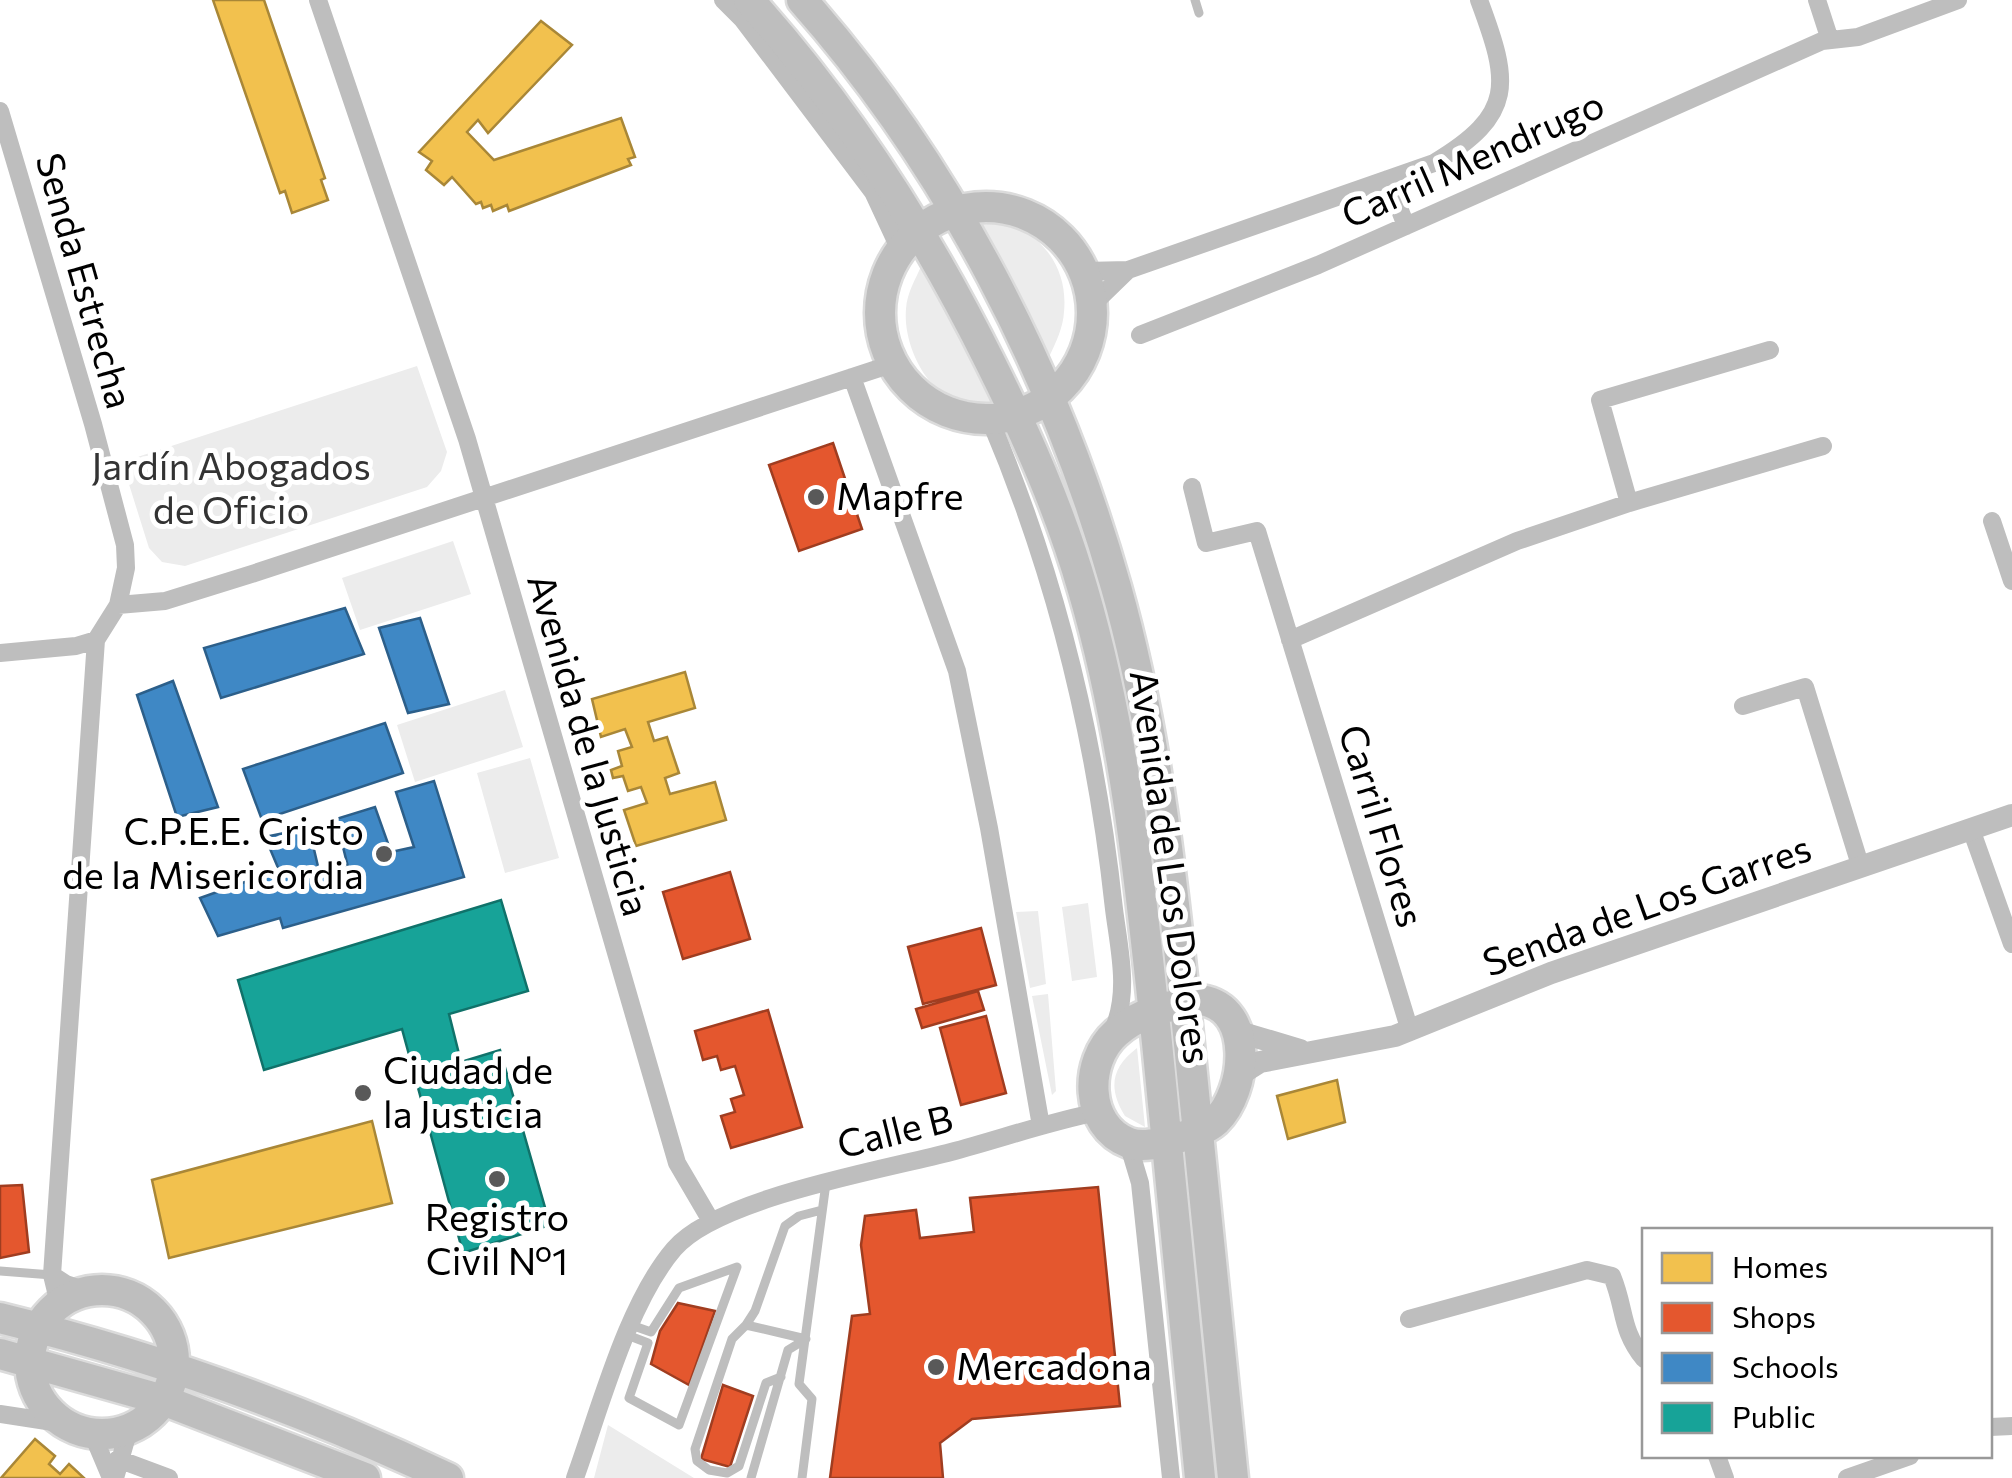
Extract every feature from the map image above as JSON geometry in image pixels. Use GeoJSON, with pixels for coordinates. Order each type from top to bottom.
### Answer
{"type":"FeatureCollection","features":[{"type":"Feature","properties":{"kind":"main road","name":"Avenida de Los Dolores"},"geometry":{"type":"LineString","coordinates":[[749,0],[830,97],[1067,537],[1113,710],[1136,856],[1200,1478]]}},
{"type":"Feature","properties":{"kind":"main road","name":"Avenida de Los Dolores"},"geometry":{"type":"LineString","coordinates":[[802,0],[872,85],[954,210],[997,288],[1086,490],[1117,588],[1161,794],[1233,1478]]}},
{"type":"Feature","properties":{"kind":"main road"},"geometry":{"type":"LineString","coordinates":[[993,205],[1022,211],[1049,225],[1070,246],[1085,271],[1093,304],[1091,336],[1066,385],[1049,399],[1004,418],[966,418],[934,405],[906,383],[892,364],[882,336],[880,306],[886,276],[910,240],[954,210],[993,205]]}},
{"type":"Feature","properties":{"kind":"main road"},"geometry":{"type":"LineString","coordinates":[[1184,1002],[1211,1002],[1226,1014],[1236,1031],[1242,1074],[1234,1097],[1214,1122],[1198,1132],[1146,1146],[1128,1142],[1111,1132],[1098,1112],[1094,1076],[1098,1060],[1107,1042],[1124,1026],[1184,1002]]}},
{"type":"Feature","properties":{"kind":"main road"},"geometry":{"type":"LineString","coordinates":[[56,1289],[120,1293],[149,1307],[168,1334],[174,1366],[163,1400],[129,1429],[111,1434],[79,1428],[40,1397],[30,1360],[56,1289]]}},
{"type":"Feature","properties":{"kind":"main road"},"geometry":{"type":"LineString","coordinates":[[0,1318],[174,1366],[277,1403],[448,1478]]}},
{"type":"Feature","properties":{"kind":"main road"},"geometry":{"type":"LineString","coordinates":[[0,1354],[163,1400],[365,1478]]}},
{"type":"Feature","properties":{"kind":"street","name":"Avenida de la Justicia"},"geometry":{"type":"LineString","coordinates":[[318,0],[467,439],[677,1163],[711,1221]]}},
{"type":"Feature","properties":{"kind":"street"},"geometry":{"type":"LineString","coordinates":[[723,0],[743,20],[910,240]]}},
{"type":"Feature","properties":{"kind":"street"},"geometry":{"type":"LineString","coordinates":[[1085,271],[1128,270],[1434,163],[1468,143],[1488,123],[1501,94],[1493,37],[1479,0]]}},
{"type":"Feature","properties":{"kind":"street"},"geometry":{"type":"LineString","coordinates":[[1817,0],[1830,40]]}},
{"type":"Feature","properties":{"kind":"street","name":"Carril Mendrugo"},"geometry":{"type":"LineString","coordinates":[[1140,335],[1318,265],[1830,40],[1858,37],[1958,0]]}},
{"type":"Feature","properties":{"kind":"street","name":"Senda Estrecha"},"geometry":{"type":"LineString","coordinates":[[0,111],[125,544],[126,568],[118,605],[96,640]]}},
{"type":"Feature","properties":{"kind":"street"},"geometry":{"type":"LineString","coordinates":[[1388,180],[1406,226]]}},
{"type":"Feature","properties":{"kind":"street"},"geometry":{"type":"LineString","coordinates":[[1093,304],[1128,270]]}},
{"type":"Feature","properties":{"kind":"street"},"geometry":{"type":"LineString","coordinates":[[1628,503],[1600,400],[1770,350]]}},
{"type":"Feature","properties":{"kind":"street"},"geometry":{"type":"LineString","coordinates":[[118,605],[145,605],[184,596],[892,364]]}},
{"type":"Feature","properties":{"kind":"street"},"geometry":{"type":"LineString","coordinates":[[852,377],[957,670],[1041,1126]]}},
{"type":"Feature","properties":{"kind":"street"},"geometry":{"type":"LineString","coordinates":[[1004,418],[1074,670],[1094,775],[1122,990],[1120,1013],[1107,1042]]}},
{"type":"Feature","properties":{"kind":"street"},"geometry":{"type":"LineString","coordinates":[[1290,640],[1517,540],[1823,446]]}},
{"type":"Feature","properties":{"kind":"street","name":"Carril Flores"},"geometry":{"type":"LineString","coordinates":[[1192,487],[1206,543],[1258,531],[1410,1031]]}},
{"type":"Feature","properties":{"kind":"street"},"geometry":{"type":"LineString","coordinates":[[1992,521],[2012,581]]}},
{"type":"Feature","properties":{"kind":"street"},"geometry":{"type":"LineString","coordinates":[[0,653],[76,646],[96,640],[56,1289]]}},
{"type":"Feature","properties":{"kind":"street"},"geometry":{"type":"LineString","coordinates":[[1742,706],[1806,687],[1861,868]]}},
{"type":"Feature","properties":{"kind":"street","name":"Senda de Los Garres"},"geometry":{"type":"LineString","coordinates":[[1304,1051],[1360,1044],[1410,1031],[1551,974],[2012,815]]}},
{"type":"Feature","properties":{"kind":"street"},"geometry":{"type":"LineString","coordinates":[[1971,829],[2012,944]]}},
{"type":"Feature","properties":{"kind":"street"},"geometry":{"type":"LineString","coordinates":[[1236,1031],[1304,1051]]}},
{"type":"Feature","properties":{"kind":"street"},"geometry":{"type":"LineString","coordinates":[[1242,1074],[1260,1062],[1304,1051]]}},
{"type":"Feature","properties":{"kind":"street","name":"Calle B"},"geometry":{"type":"LineString","coordinates":[[711,1221],[826,1183],[1098,1112]]}},
{"type":"Feature","properties":{"kind":"street"},"geometry":{"type":"LineString","coordinates":[[1128,1142],[1140,1183],[1171,1478]]}},
{"type":"Feature","properties":{"kind":"street"},"geometry":{"type":"LineString","coordinates":[[575,1478],[648,1282],[684,1238],[711,1221]]}},
{"type":"Feature","properties":{"kind":"street"},"geometry":{"type":"LineString","coordinates":[[1408,1319],[1586,1270],[1612,1276],[1621,1298],[1627,1337],[1642,1356]]}},
{"type":"Feature","properties":{"kind":"street"},"geometry":{"type":"LineString","coordinates":[[0,1414],[79,1428],[115,1472],[169,1478]]}},
{"type":"Feature","properties":{"kind":"street"},"geometry":{"type":"LineString","coordinates":[[115,1472],[129,1429]]}},
{"type":"Feature","properties":{"kind":"street"},"geometry":{"type":"LineString","coordinates":[[1847,1478],[1904,1458]]}},
{"type":"Feature","properties":{"kind":"lane"},"geometry":{"type":"LineString","coordinates":[[1195,0],[1199,13]]}},
{"type":"Feature","properties":{"kind":"lane"},"geometry":{"type":"LineString","coordinates":[[802,1478],[812,1399],[799,1384],[826,1183]]}},
{"type":"Feature","properties":{"kind":"lane"},"geometry":{"type":"LineString","coordinates":[[780,1377],[766,1382],[739,1466],[726,1474],[709,1470],[698,1462],[695,1449],[732,1338],[754,1312],[785,1226],[799,1216],[822,1210]]}},
{"type":"Feature","properties":{"kind":"lane"},"geometry":{"type":"LineString","coordinates":[[737,1266],[679,1425],[629,1398],[648,1343],[629,1330],[650,1332],[679,1288],[737,1266]]}},
{"type":"Feature","properties":{"kind":"lane"},"geometry":{"type":"LineString","coordinates":[[0,1272],[56,1289]]}},
{"type":"Feature","properties":{"kind":"lane"},"geometry":{"type":"LineString","coordinates":[[746,1325],[806,1339]]}},
{"type":"Feature","properties":{"kind":"lane"},"geometry":{"type":"LineString","coordinates":[[751,1478],[788,1350],[806,1339]]}},
{"type":"Feature","properties":{"kind":"green space"},"geometry":{"type":"Polygon","coordinates":[[[986,220],[1033,237],[1045,248],[1061,277],[1064,312],[1049,357],[979,223],[986,220]]]}},
{"type":"Feature","properties":{"kind":"green space"},"geometry":{"type":"Polygon","coordinates":[[[922,264],[994,405],[975,407],[957,403],[942,394],[918,363],[906,327],[906,309],[922,264]]]}},
{"type":"Feature","properties":{"kind":"green space","name":"Jardín Abogados de Oficio"},"geometry":{"type":"Polygon","coordinates":[[[417,366],[447,452],[441,471],[427,487],[185,566],[162,562],[149,548],[122,462],[417,366]]]}},
{"type":"Feature","properties":{"kind":"green space"},"geometry":{"type":"Polygon","coordinates":[[[453,541],[471,594],[360,630],[342,578],[453,541]]]}},
{"type":"Feature","properties":{"kind":"green space"},"geometry":{"type":"Polygon","coordinates":[[[505,690],[523,747],[415,782],[397,725],[505,690]]]}},
{"type":"Feature","properties":{"kind":"green space"},"geometry":{"type":"Polygon","coordinates":[[[530,758],[559,858],[505,873],[477,773],[530,758]]]}},
{"type":"Feature","properties":{"kind":"green space"},"geometry":{"type":"Polygon","coordinates":[[[1088,903],[1097,977],[1072,981],[1062,907],[1088,903]]]}},
{"type":"Feature","properties":{"kind":"green space"},"geometry":{"type":"Polygon","coordinates":[[[1038,911],[1046,984],[1030,988],[1016,912],[1038,911]]]}},
{"type":"Feature","properties":{"kind":"green space"},"geometry":{"type":"Polygon","coordinates":[[[1048,994],[1056,1091],[1052,1095],[1032,996],[1048,994]]]}},
{"type":"Feature","properties":{"kind":"green space"},"geometry":{"type":"Polygon","coordinates":[[[1137,1048],[1145,1127],[1125,1116],[1114,1087],[1117,1071],[1137,1048]]]}},
{"type":"Feature","properties":{"kind":"green space"},"geometry":{"type":"Polygon","coordinates":[[[608,1425],[694,1478],[594,1478],[608,1425]]]}},
{"type":"Feature","properties":{"kind":"building: Homes"},"geometry":{"type":"Polygon","coordinates":[[[213,0],[264,0],[325,178],[321,180],[328,200],[292,213],[285,191],[280,193],[213,0]]]}},
{"type":"Feature","properties":{"kind":"building: Homes"},"geometry":{"type":"Polygon","coordinates":[[[541,21],[572,45],[488,133],[478,120],[467,132],[494,160],[621,118],[635,157],[628,159],[631,165],[509,211],[507,205],[493,211],[491,205],[483,208],[481,202],[476,204],[452,177],[444,185],[426,170],[432,161],[419,152],[541,21]]]}},
{"type":"Feature","properties":{"kind":"building: Homes"},"geometry":{"type":"Polygon","coordinates":[[[685,672],[695,708],[648,722],[654,741],[667,737],[679,773],[665,778],[670,794],[715,782],[726,820],[636,846],[624,810],[647,803],[641,787],[628,791],[623,776],[613,778],[611,770],[622,766],[618,751],[632,747],[625,729],[601,737],[592,699],[685,672]]]}},
{"type":"Feature","properties":{"kind":"building: Homes"},"geometry":{"type":"Polygon","coordinates":[[[1337,1080],[1345,1122],[1288,1139],[1277,1096],[1337,1080]]]}},
{"type":"Feature","properties":{"kind":"building: Homes"},"geometry":{"type":"Polygon","coordinates":[[[372,1121],[392,1203],[169,1258],[152,1180],[372,1121]]]}},
{"type":"Feature","properties":{"kind":"building: Homes"},"geometry":{"type":"Polygon","coordinates":[[[35,1439],[55,1456],[49,1464],[60,1474],[69,1464],[84,1478],[1,1478],[35,1439]]]}},
{"type":"Feature","properties":{"kind":"building: Shops","name":"Mapfre"},"geometry":{"type":"Polygon","coordinates":[[[833,443],[862,529],[799,551],[769,465],[833,443]]]}},
{"type":"Feature","properties":{"kind":"building: Shops"},"geometry":{"type":"Polygon","coordinates":[[[730,872],[750,939],[683,959],[663,892],[730,872]]]}},
{"type":"Feature","properties":{"kind":"building: Shops"},"geometry":{"type":"Polygon","coordinates":[[[981,928],[996,985],[923,1004],[908,947],[981,928]]]}},
{"type":"Feature","properties":{"kind":"building: Shops"},"geometry":{"type":"Polygon","coordinates":[[[978,991],[984,1010],[922,1028],[916,1009],[978,991]]]}},
{"type":"Feature","properties":{"kind":"building: Shops"},"geometry":{"type":"Polygon","coordinates":[[[768,1010],[802,1127],[731,1148],[721,1116],[735,1112],[731,1099],[744,1095],[735,1066],[721,1070],[717,1056],[703,1060],[695,1031],[768,1010]]]}},
{"type":"Feature","properties":{"kind":"building: Shops"},"geometry":{"type":"Polygon","coordinates":[[[986,1016],[1006,1093],[961,1105],[940,1028],[986,1016]]]}},
{"type":"Feature","properties":{"kind":"building: Shops"},"geometry":{"type":"Polygon","coordinates":[[[22,1185],[29,1252],[0,1258],[0,1186],[22,1185]]]}},
{"type":"Feature","properties":{"kind":"building: Shops"},"geometry":{"type":"Polygon","coordinates":[[[1098,1187],[1120,1406],[972,1419],[940,1443],[943,1478],[830,1478],[852,1316],[870,1314],[861,1245],[865,1216],[916,1210],[920,1238],[974,1232],[970,1198],[1098,1187]]]}},
{"type":"Feature","properties":{"kind":"building: Shops"},"geometry":{"type":"Polygon","coordinates":[[[678,1303],[715,1311],[689,1385],[651,1364],[660,1331],[678,1303]]]}},
{"type":"Feature","properties":{"kind":"building: Shops"},"geometry":{"type":"Polygon","coordinates":[[[723,1385],[753,1396],[730,1467],[701,1459],[723,1385]]]}},
{"type":"Feature","properties":{"kind":"building: Schools"},"geometry":{"type":"Polygon","coordinates":[[[345,608],[364,654],[221,698],[204,648],[345,608]]]}},
{"type":"Feature","properties":{"kind":"building: Schools"},"geometry":{"type":"Polygon","coordinates":[[[420,618],[449,704],[408,713],[379,628],[420,618]]]}},
{"type":"Feature","properties":{"kind":"building: Schools"},"geometry":{"type":"Polygon","coordinates":[[[173,681],[218,807],[177,817],[137,695],[173,681]]]}},
{"type":"Feature","properties":{"kind":"building: Schools"},"geometry":{"type":"Polygon","coordinates":[[[385,723],[403,773],[262,820],[243,769],[385,723]]]}},
{"type":"Feature","properties":{"kind":"building: Schools"},"geometry":{"type":"Polygon","coordinates":[[[434,781],[464,877],[283,928],[280,918],[218,936],[200,898],[279,870],[265,837],[309,828],[320,875],[348,867],[336,819],[375,807],[391,852],[414,847],[396,792],[434,781]]]}},
{"type":"Feature","properties":{"kind":"building: Public"},"geometry":{"type":"Polygon","coordinates":[[[501,900],[528,991],[449,1014],[461,1062],[500,1050],[550,1225],[463,1253],[402,1029],[264,1070],[238,980],[501,900]]]}},
{"type":"Feature","properties":{"kind":"place","name":"Mapfre"},"geometry":{"type":"Point","coordinates":[816,497]}},
{"type":"Feature","properties":{"kind":"place","name":"C.P.E.E. Cristo de la Misericordia"},"geometry":{"type":"Point","coordinates":[384,854]}},
{"type":"Feature","properties":{"kind":"place","name":"Ciudad de la Justicia"},"geometry":{"type":"Point","coordinates":[363,1093]}},
{"type":"Feature","properties":{"kind":"place","name":"Registro Civil Nº1"},"geometry":{"type":"Point","coordinates":[497,1179]}},
{"type":"Feature","properties":{"kind":"place","name":"Mercadona"},"geometry":{"type":"Point","coordinates":[936,1367]}}]}
